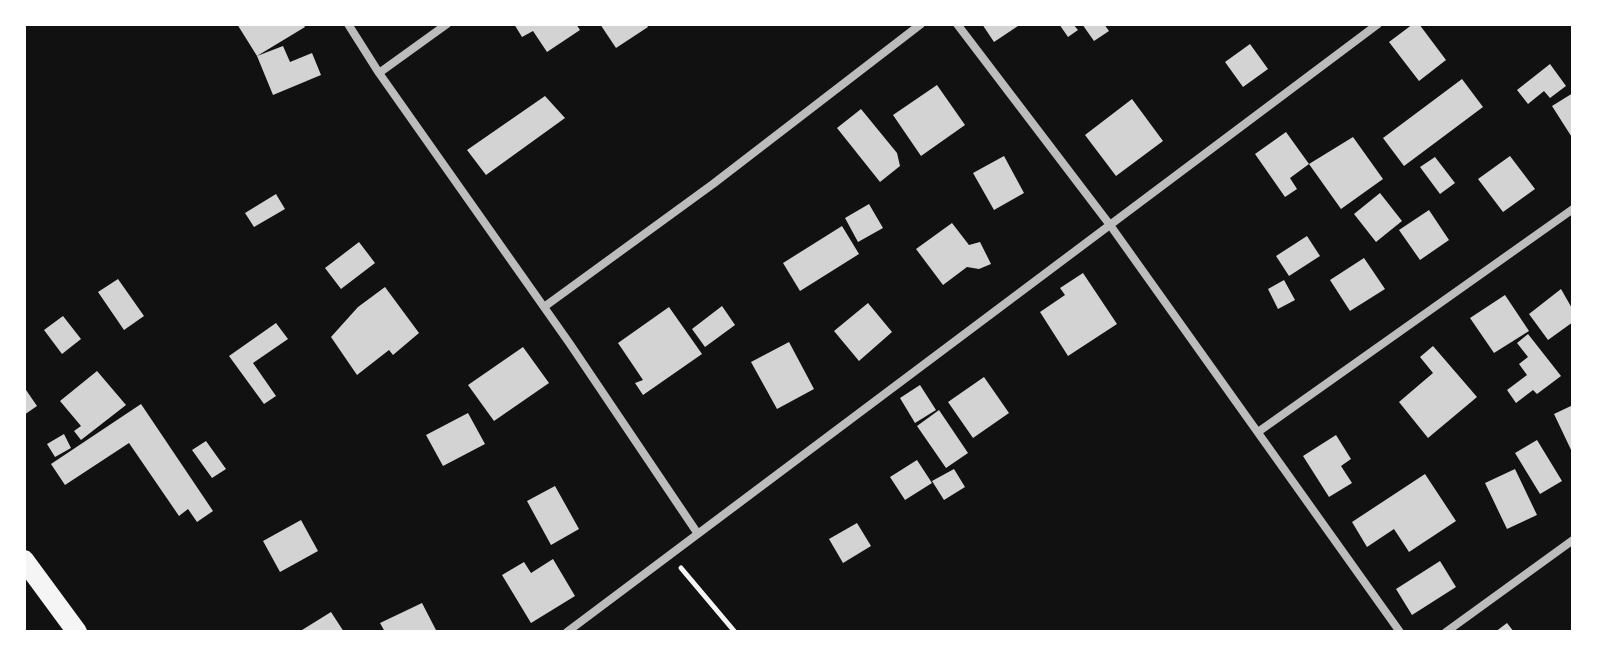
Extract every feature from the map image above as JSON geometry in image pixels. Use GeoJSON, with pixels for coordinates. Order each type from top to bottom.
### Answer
{"type":"FeatureCollection","features":[{"type":"Feature","properties":{"kind":"main road"},"geometry":{"type":"LineString","coordinates":[[24,560],[77,632]]}},
{"type":"Feature","properties":{"kind":"street"},"geometry":{"type":"LineString","coordinates":[[348,24],[698,534]]}},
{"type":"Feature","properties":{"kind":"street"},"geometry":{"type":"LineString","coordinates":[[379,73],[447,24]]}},
{"type":"Feature","properties":{"kind":"street"},"geometry":{"type":"LineString","coordinates":[[544,307],[713,184],[921,24]]}},
{"type":"Feature","properties":{"kind":"street"},"geometry":{"type":"LineString","coordinates":[[957,24],[1110,225],[1400,632]]}},
{"type":"Feature","properties":{"kind":"street"},"geometry":{"type":"LineString","coordinates":[[567,632],[1378,24]]}},
{"type":"Feature","properties":{"kind":"street"},"geometry":{"type":"LineString","coordinates":[[1258,432],[1573,209]]}},
{"type":"Feature","properties":{"kind":"street"},"geometry":{"type":"LineString","coordinates":[[1446,632],[1573,540]]}},
{"type":"Feature","properties":{"kind":"path"},"geometry":{"type":"LineString","coordinates":[[670,555],[735,632]]}},
{"type":"Feature","properties":{"kind":"building"},"geometry":{"type":"Polygon","coordinates":[[[237,24],[303,24],[305,27],[257,56],[237,24]]]}},
{"type":"Feature","properties":{"kind":"building"},"geometry":{"type":"Polygon","coordinates":[[[514,24],[576,24],[580,30],[547,52],[533,31],[522,37],[514,24]]]}},
{"type":"Feature","properties":{"kind":"building"},"geometry":{"type":"Polygon","coordinates":[[[600,24],[646,24],[648,27],[616,48],[600,24]]]}},
{"type":"Feature","properties":{"kind":"building"},"geometry":{"type":"Polygon","coordinates":[[[982,24],[1021,24],[994,42],[982,24]]]}},
{"type":"Feature","properties":{"kind":"building"},"geometry":{"type":"Polygon","coordinates":[[[1059,24],[1073,24],[1078,30],[1068,37],[1059,24]]]}},
{"type":"Feature","properties":{"kind":"building"},"geometry":{"type":"Polygon","coordinates":[[[1082,24],[1104,24],[1109,31],[1094,41],[1082,24]]]}},
{"type":"Feature","properties":{"kind":"building"},"geometry":{"type":"Polygon","coordinates":[[[1413,24],[1419,24],[1446,60],[1419,81],[1389,42],[1413,24]]]}},
{"type":"Feature","properties":{"kind":"building"},"geometry":{"type":"Polygon","coordinates":[[[1250,44],[1268,69],[1243,87],[1225,62],[1250,44]]]}},
{"type":"Feature","properties":{"kind":"building"},"geometry":{"type":"Polygon","coordinates":[[[283,46],[290,62],[312,53],[321,75],[273,95],[257,56],[283,46]]]}},
{"type":"Feature","properties":{"kind":"building"},"geometry":{"type":"Polygon","coordinates":[[[1550,64],[1566,86],[1550,98],[1544,91],[1528,104],[1517,90],[1550,64]]]}},
{"type":"Feature","properties":{"kind":"building"},"geometry":{"type":"Polygon","coordinates":[[[1462,79],[1483,107],[1404,166],[1383,138],[1462,79]]]}},
{"type":"Feature","properties":{"kind":"building"},"geometry":{"type":"Polygon","coordinates":[[[937,85],[965,125],[921,156],[893,115],[937,85]]]}},
{"type":"Feature","properties":{"kind":"building"},"geometry":{"type":"Polygon","coordinates":[[[1573,93],[1573,139],[1552,106],[1573,93]]]}},
{"type":"Feature","properties":{"kind":"building"},"geometry":{"type":"Polygon","coordinates":[[[545,96],[565,118],[486,175],[467,150],[545,96]]]}},
{"type":"Feature","properties":{"kind":"building"},"geometry":{"type":"Polygon","coordinates":[[[1132,99],[1163,141],[1116,176],[1085,135],[1132,99]]]}},
{"type":"Feature","properties":{"kind":"building"},"geometry":{"type":"Polygon","coordinates":[[[861,109],[897,153],[900,166],[880,182],[837,128],[861,109]]]}},
{"type":"Feature","properties":{"kind":"building"},"geometry":{"type":"Polygon","coordinates":[[[1286,132],[1309,164],[1290,178],[1297,189],[1285,197],[1255,154],[1286,132]]]}},
{"type":"Feature","properties":{"kind":"building"},"geometry":{"type":"Polygon","coordinates":[[[1353,137],[1383,179],[1341,209],[1309,164],[1353,137]]]}},
{"type":"Feature","properties":{"kind":"building"},"geometry":{"type":"Polygon","coordinates":[[[1004,156],[1024,193],[994,210],[973,173],[1004,156]]]}},
{"type":"Feature","properties":{"kind":"building"},"geometry":{"type":"Polygon","coordinates":[[[1510,156],[1535,189],[1503,212],[1478,179],[1510,156]]]}},
{"type":"Feature","properties":{"kind":"building"},"geometry":{"type":"Polygon","coordinates":[[[1435,157],[1455,183],[1440,194],[1420,167],[1435,157]]]}},
{"type":"Feature","properties":{"kind":"building"},"geometry":{"type":"Polygon","coordinates":[[[1380,193],[1402,221],[1376,242],[1354,214],[1380,193]]]}},
{"type":"Feature","properties":{"kind":"building"},"geometry":{"type":"Polygon","coordinates":[[[276,194],[285,209],[254,227],[245,213],[276,194]]]}},
{"type":"Feature","properties":{"kind":"building"},"geometry":{"type":"Polygon","coordinates":[[[869,204],[883,228],[858,242],[845,218],[869,204]]]}},
{"type":"Feature","properties":{"kind":"building"},"geometry":{"type":"Polygon","coordinates":[[[1429,210],[1449,240],[1420,260],[1399,230],[1429,210]]]}},
{"type":"Feature","properties":{"kind":"building"},"geometry":{"type":"Polygon","coordinates":[[[952,223],[969,245],[980,242],[991,264],[979,269],[967,267],[943,285],[916,249],[952,223]]]}},
{"type":"Feature","properties":{"kind":"building"},"geometry":{"type":"Polygon","coordinates":[[[842,226],[859,254],[800,291],[783,263],[842,226]]]}},
{"type":"Feature","properties":{"kind":"building"},"geometry":{"type":"Polygon","coordinates":[[[1307,236],[1320,256],[1289,276],[1276,256],[1307,236]]]}},
{"type":"Feature","properties":{"kind":"building"},"geometry":{"type":"Polygon","coordinates":[[[359,242],[375,263],[341,289],[325,268],[359,242]]]}},
{"type":"Feature","properties":{"kind":"building"},"geometry":{"type":"Polygon","coordinates":[[[1364,258],[1385,289],[1350,311],[1330,280],[1364,258]]]}},
{"type":"Feature","properties":{"kind":"building"},"geometry":{"type":"Polygon","coordinates":[[[1083,273],[1117,324],[1068,356],[1040,312],[1065,295],[1060,288],[1083,273]]]}},
{"type":"Feature","properties":{"kind":"building"},"geometry":{"type":"Polygon","coordinates":[[[118,279],[144,316],[124,330],[98,292],[118,279]]]}},
{"type":"Feature","properties":{"kind":"building"},"geometry":{"type":"Polygon","coordinates":[[[1284,280],[1295,300],[1278,309],[1268,289],[1284,280]]]}},
{"type":"Feature","properties":{"kind":"building"},"geometry":{"type":"Polygon","coordinates":[[[385,287],[419,333],[393,355],[389,350],[357,375],[331,337],[358,307],[385,287]]]}},
{"type":"Feature","properties":{"kind":"building"},"geometry":{"type":"Polygon","coordinates":[[[1561,289],[1573,310],[1573,322],[1548,340],[1529,314],[1561,289]]]}},
{"type":"Feature","properties":{"kind":"building"},"geometry":{"type":"Polygon","coordinates":[[[1505,295],[1529,331],[1494,353],[1470,318],[1505,295]]]}},
{"type":"Feature","properties":{"kind":"building"},"geometry":{"type":"Polygon","coordinates":[[[868,303],[892,332],[859,361],[834,331],[868,303]]]}},
{"type":"Feature","properties":{"kind":"building"},"geometry":{"type":"Polygon","coordinates":[[[722,306],[735,325],[705,347],[692,329],[722,306]]]}},
{"type":"Feature","properties":{"kind":"building"},"geometry":{"type":"Polygon","coordinates":[[[669,307],[702,354],[643,395],[635,383],[643,380],[618,343],[669,307]]]}},
{"type":"Feature","properties":{"kind":"building"},"geometry":{"type":"Polygon","coordinates":[[[63,316],[81,339],[62,354],[44,330],[63,316]]]}},
{"type":"Feature","properties":{"kind":"building"},"geometry":{"type":"Polygon","coordinates":[[[276,323],[288,339],[253,363],[276,396],[264,404],[229,356],[276,323]]]}},
{"type":"Feature","properties":{"kind":"building"},"geometry":{"type":"Polygon","coordinates":[[[1528,334],[1561,376],[1537,394],[1533,390],[1516,403],[1507,390],[1527,375],[1519,364],[1528,357],[1517,343],[1528,334]]]}},
{"type":"Feature","properties":{"kind":"building"},"geometry":{"type":"Polygon","coordinates":[[[789,342],[814,389],[777,409],[751,362],[789,342]]]}},
{"type":"Feature","properties":{"kind":"building"},"geometry":{"type":"Polygon","coordinates":[[[1433,346],[1477,397],[1428,438],[1399,402],[1433,373],[1420,357],[1433,346]]]}},
{"type":"Feature","properties":{"kind":"building"},"geometry":{"type":"Polygon","coordinates":[[[523,347],[549,383],[494,421],[468,385],[523,347]]]}},
{"type":"Feature","properties":{"kind":"building"},"geometry":{"type":"Polygon","coordinates":[[[97,371],[126,405],[81,440],[74,431],[81,426],[60,401],[97,371]]]}},
{"type":"Feature","properties":{"kind":"building"},"geometry":{"type":"Polygon","coordinates":[[[984,377],[1009,413],[973,438],[948,402],[984,377]]]}},
{"type":"Feature","properties":{"kind":"building"},"geometry":{"type":"Polygon","coordinates":[[[920,385],[936,410],[915,423],[900,398],[920,385]]]}},
{"type":"Feature","properties":{"kind":"building"},"geometry":{"type":"Polygon","coordinates":[[[24,387],[37,406],[24,415],[24,387]]]}},
{"type":"Feature","properties":{"kind":"building"},"geometry":{"type":"Polygon","coordinates":[[[141,404],[213,511],[197,522],[188,509],[179,516],[129,443],[65,485],[51,464],[141,404]]]}},
{"type":"Feature","properties":{"kind":"building"},"geometry":{"type":"Polygon","coordinates":[[[1573,405],[1573,454],[1554,414],[1573,405]]]}},
{"type":"Feature","properties":{"kind":"building"},"geometry":{"type":"Polygon","coordinates":[[[939,410],[968,453],[946,468],[917,426],[939,410]]]}},
{"type":"Feature","properties":{"kind":"building"},"geometry":{"type":"Polygon","coordinates":[[[468,413],[485,444],[443,466],[426,435],[468,413]]]}},
{"type":"Feature","properties":{"kind":"building"},"geometry":{"type":"Polygon","coordinates":[[[64,434],[71,448],[55,457],[47,444],[64,434]]]}},
{"type":"Feature","properties":{"kind":"building"},"geometry":{"type":"Polygon","coordinates":[[[1336,435],[1351,459],[1341,466],[1352,483],[1329,497],[1303,456],[1336,435]]]}},
{"type":"Feature","properties":{"kind":"building"},"geometry":{"type":"Polygon","coordinates":[[[1537,440],[1562,481],[1540,494],[1515,453],[1537,440]]]}},
{"type":"Feature","properties":{"kind":"building"},"geometry":{"type":"Polygon","coordinates":[[[206,441],[226,469],[212,478],[192,450],[206,441]]]}},
{"type":"Feature","properties":{"kind":"building"},"geometry":{"type":"Polygon","coordinates":[[[917,460],[932,483],[905,500],[890,477],[917,460]]]}},
{"type":"Feature","properties":{"kind":"building"},"geometry":{"type":"Polygon","coordinates":[[[954,469],[965,487],[944,500],[932,481],[954,469]]]}},
{"type":"Feature","properties":{"kind":"building"},"geometry":{"type":"Polygon","coordinates":[[[1515,469],[1537,515],[1507,529],[1485,483],[1515,469]]]}},
{"type":"Feature","properties":{"kind":"building"},"geometry":{"type":"Polygon","coordinates":[[[1425,474],[1456,521],[1409,552],[1394,529],[1367,547],[1352,522],[1425,474]]]}},
{"type":"Feature","properties":{"kind":"building"},"geometry":{"type":"Polygon","coordinates":[[[555,486],[579,529],[551,545],[527,501],[555,486]]]}},
{"type":"Feature","properties":{"kind":"building"},"geometry":{"type":"Polygon","coordinates":[[[301,520],[318,551],[280,572],[263,541],[301,520]]]}},
{"type":"Feature","properties":{"kind":"building"},"geometry":{"type":"Polygon","coordinates":[[[857,523],[871,546],[843,563],[829,539],[857,523]]]}},
{"type":"Feature","properties":{"kind":"building"},"geometry":{"type":"Polygon","coordinates":[[[553,559],[575,596],[531,623],[502,575],[524,562],[531,573],[553,559]]]}},
{"type":"Feature","properties":{"kind":"building"},"geometry":{"type":"Polygon","coordinates":[[[1440,561],[1456,587],[1412,615],[1396,589],[1440,561]]]}},
{"type":"Feature","properties":{"kind":"building"},"geometry":{"type":"Polygon","coordinates":[[[422,603],[437,632],[385,632],[380,623],[422,603]]]}},
{"type":"Feature","properties":{"kind":"building"},"geometry":{"type":"Polygon","coordinates":[[[331,612],[344,632],[303,632],[302,630],[331,612]]]}},
{"type":"Feature","properties":{"kind":"building"},"geometry":{"type":"Polygon","coordinates":[[[1507,623],[1514,632],[1495,632],[1507,623]]]}}]}
